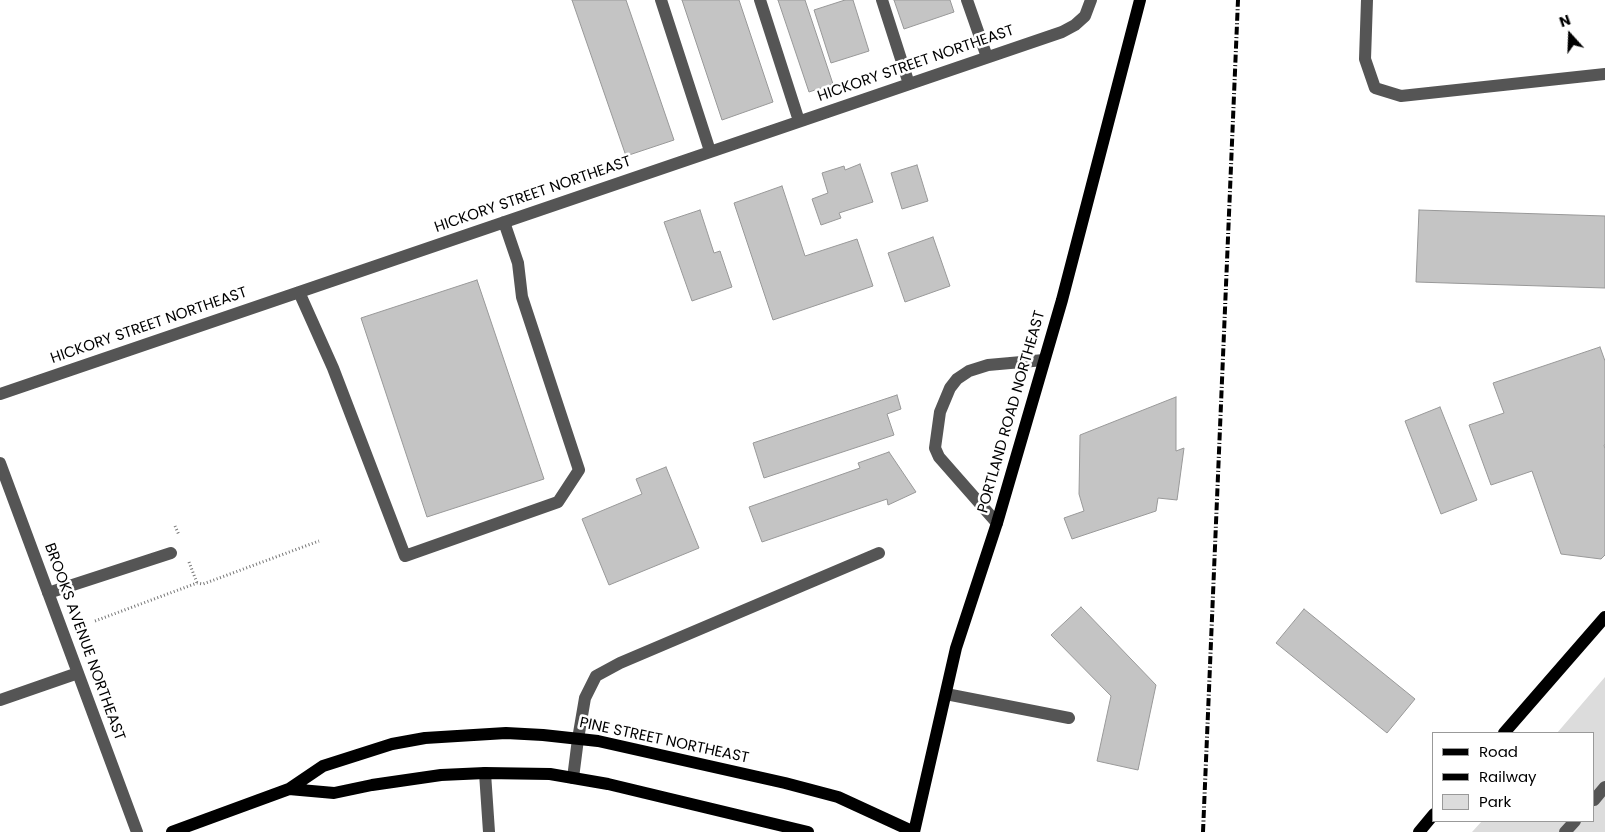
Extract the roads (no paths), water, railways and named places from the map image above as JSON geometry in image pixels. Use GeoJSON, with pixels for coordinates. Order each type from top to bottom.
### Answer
{"type":"FeatureCollection","features":[{"type":"Feature","properties":{"kind":"main road","name":"PORTLAND ROAD NORTHEAST"},"geometry":{"type":"LineString","coordinates":[[914,832],[956,648],[997,523],[1062,300],[1140,0]]}},
{"type":"Feature","properties":{"kind":"main road"},"geometry":{"type":"LineString","coordinates":[[1505,732],[1605,617]]}},
{"type":"Feature","properties":{"kind":"main road","name":"PINE STREET NORTHEAST"},"geometry":{"type":"LineString","coordinates":[[172,832],[289,789],[323,766],[392,744],[425,738],[506,733],[598,741],[838,797],[914,832]]}},
{"type":"Feature","properties":{"kind":"main road","name":"PINE STREET NORTHEAST"},"geometry":{"type":"LineString","coordinates":[[289,789],[334,793],[372,785],[441,775],[485,773],[550,774],[608,784],[808,832]]}},
{"type":"Feature","properties":{"kind":"main road"},"geometry":{"type":"LineString","coordinates":[[1418,832],[1432,816]]}},
{"type":"Feature","properties":{"kind":"main road"},"geometry":{"type":"LineString","coordinates":[[909,832],[914,832]]}},
{"type":"Feature","properties":{"kind":"street"},"geometry":{"type":"LineString","coordinates":[[661,0],[710,151]]}},
{"type":"Feature","properties":{"kind":"street"},"geometry":{"type":"LineString","coordinates":[[760,0],[799,121]]}},
{"type":"Feature","properties":{"kind":"street"},"geometry":{"type":"LineString","coordinates":[[882,0],[909,84]]}},
{"type":"Feature","properties":{"kind":"street"},"geometry":{"type":"LineString","coordinates":[[968,0],[988,57]]}},
{"type":"Feature","properties":{"kind":"street","name":"HICKORY STREET NORTHEAST"},"geometry":{"type":"LineString","coordinates":[[0,394],[1062,32],[1075,25],[1085,16],[1091,0]]}},
{"type":"Feature","properties":{"kind":"street"},"geometry":{"type":"LineString","coordinates":[[1367,0],[1365,59],[1374,88],[1402,96],[1605,74]]}},
{"type":"Feature","properties":{"kind":"street"},"geometry":{"type":"LineString","coordinates":[[299,292],[333,368],[405,556],[558,502],[579,470],[522,297],[518,263],[504,222]]}},
{"type":"Feature","properties":{"kind":"street"},"geometry":{"type":"LineString","coordinates":[[997,523],[939,458],[935,448],[940,412],[950,388],[957,379],[970,371],[984,366],[1044,360]]}},
{"type":"Feature","properties":{"kind":"street","name":"BROOKS AVENUE NORTHEAST"},"geometry":{"type":"LineString","coordinates":[[0,463],[137,832]]}},
{"type":"Feature","properties":{"kind":"street"},"geometry":{"type":"LineString","coordinates":[[48,593],[171,553]]}},
{"type":"Feature","properties":{"kind":"street"},"geometry":{"type":"LineString","coordinates":[[573,778],[585,698],[596,676],[620,663],[878,554]]}},
{"type":"Feature","properties":{"kind":"street"},"geometry":{"type":"LineString","coordinates":[[0,700],[78,673]]}},
{"type":"Feature","properties":{"kind":"street"},"geometry":{"type":"LineString","coordinates":[[946,694],[1069,718]]}},
{"type":"Feature","properties":{"kind":"street"},"geometry":{"type":"LineString","coordinates":[[485,773],[489,832]]}},
{"type":"Feature","properties":{"kind":"street"},"geometry":{"type":"LineString","coordinates":[[1595,799],[1605,787]]}},
{"type":"Feature","properties":{"kind":"street"},"geometry":{"type":"LineString","coordinates":[[1565,832],[1574,822]]}},
{"type":"Feature","properties":{"kind":"railway"},"geometry":{"type":"LineString","coordinates":[[1203,832],[1238,0]]}}]}
